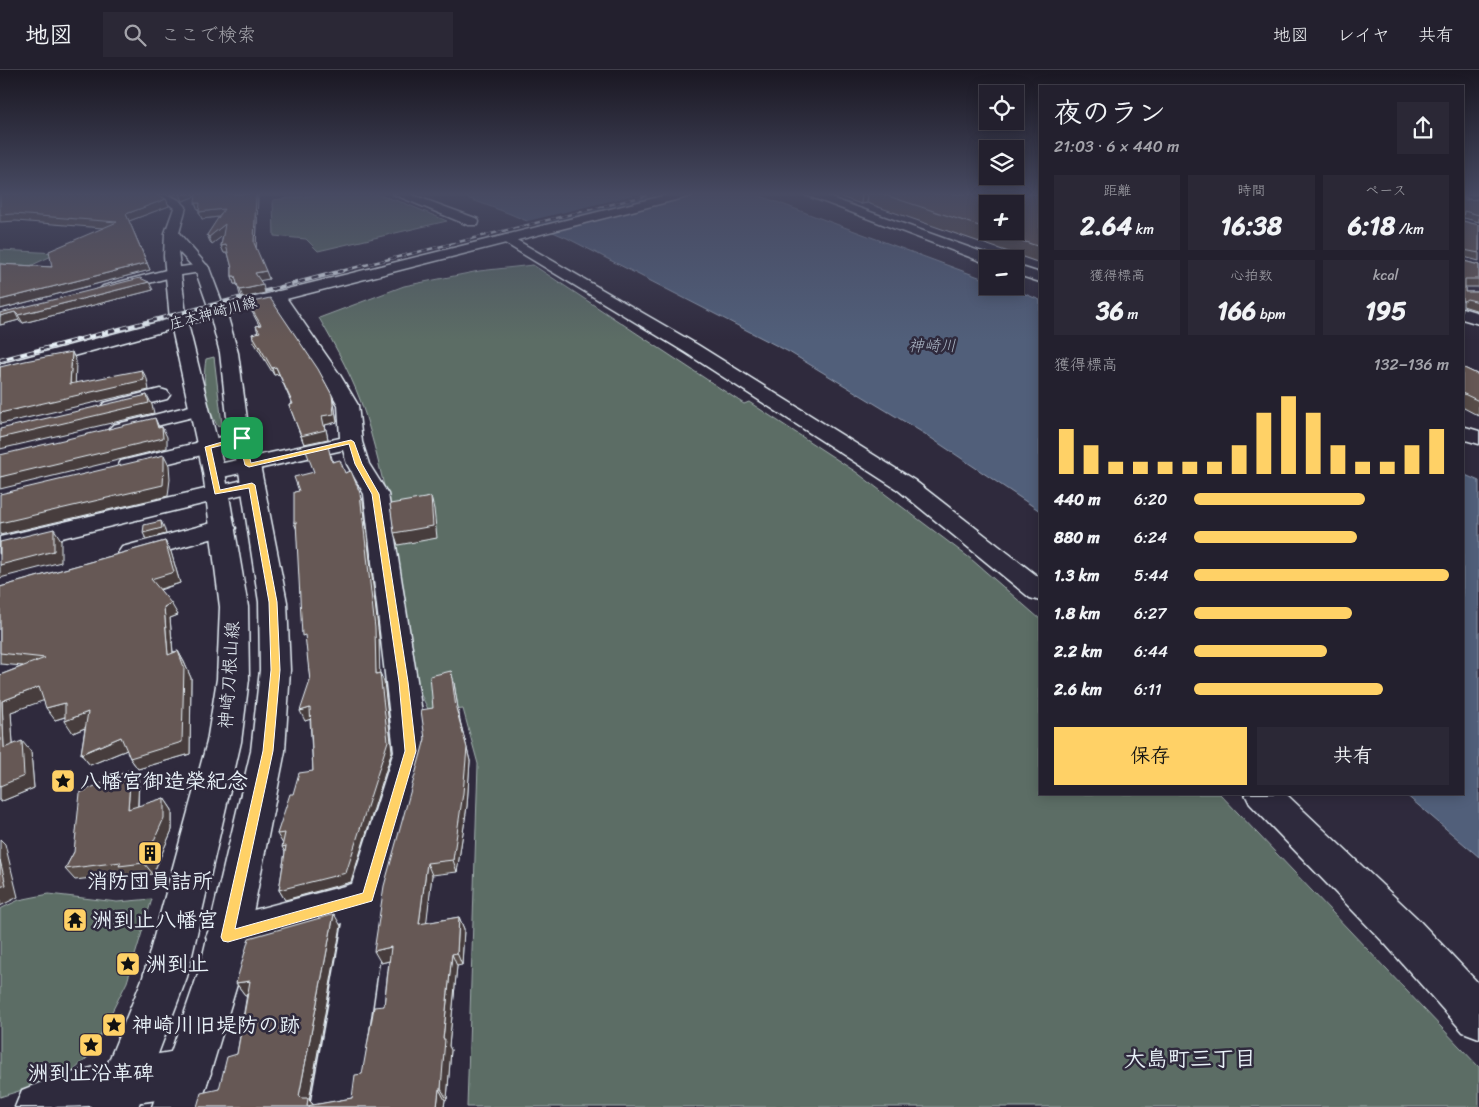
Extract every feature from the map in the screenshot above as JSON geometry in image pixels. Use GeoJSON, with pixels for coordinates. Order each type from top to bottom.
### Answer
{"type":"FeatureCollection","features":[{"type":"Feature","properties":{"kind":"street","name":"神崎刀根山線"},"geometry":{"type":"LineString","coordinates":[[119,1096],[165,977],[224,742],[233,679],[234,607],[223,528],[213,470],[179,322],[171,256],[172,242]]}},
{"type":"Feature","properties":{"kind":"street"},"geometry":{"type":"LineString","coordinates":[[39,1107],[181,1090],[221,968],[268,751],[275,670],[273,602],[247,463],[238,426],[229,353],[218,311],[202,268],[179,242]]}},
{"type":"Feature","properties":{"kind":"street","name":"庄本神崎川線"},"geometry":{"type":"LineString","coordinates":[[0,370],[218,311],[493,242]]}},
{"type":"Feature","properties":{"kind":"street"},"geometry":{"type":"LineString","coordinates":[[518,242],[906,485],[1039,591]]}},
{"type":"Feature","properties":{"kind":"street"},"geometry":{"type":"LineString","coordinates":[[942,242],[979,256]]}},
{"type":"Feature","properties":{"kind":"street"},"geometry":{"type":"LineString","coordinates":[[91,293],[174,272],[202,268]]}},
{"type":"Feature","properties":{"kind":"street"},"geometry":{"type":"LineString","coordinates":[[1024,271],[1039,274]]}},
{"type":"Feature","properties":{"kind":"street"},"geometry":{"type":"LineString","coordinates":[[1024,272],[1039,278]]}},
{"type":"Feature","properties":{"kind":"street"},"geometry":{"type":"LineString","coordinates":[[277,296],[308,345],[331,375],[348,405],[351,442],[358,464],[376,494],[403,682],[410,751],[368,898],[334,1107]]}},
{"type":"Feature","properties":{"kind":"street"},"geometry":{"type":"LineString","coordinates":[[1464,314],[1479,319]]}},
{"type":"Feature","properties":{"kind":"street"},"geometry":{"type":"LineString","coordinates":[[94,410],[160,395]]}},
{"type":"Feature","properties":{"kind":"street"},"geometry":{"type":"LineString","coordinates":[[101,433],[198,410]]}},
{"type":"Feature","properties":{"kind":"street"},"geometry":{"type":"LineString","coordinates":[[1464,433],[1479,438]]}},
{"type":"Feature","properties":{"kind":"street"},"geometry":{"type":"LineString","coordinates":[[0,545],[213,470],[351,442]]}},
{"type":"Feature","properties":{"kind":"street"},"geometry":{"type":"LineString","coordinates":[[113,469],[213,470],[247,463]]}},
{"type":"Feature","properties":{"kind":"street"},"geometry":{"type":"LineString","coordinates":[[109,558],[223,528]]}},
{"type":"Feature","properties":{"kind":"street"},"geometry":{"type":"LineString","coordinates":[[1263,795],[1401,931],[1479,1016]]}},
{"type":"Feature","properties":{"kind":"street"},"geometry":{"type":"LineString","coordinates":[[228,937],[368,898]]}},
{"type":"Feature","properties":{"kind":"green space"},"geometry":{"type":"Polygon","coordinates":[[[309,242],[355,242],[318,251],[309,242]]]}},
{"type":"Feature","properties":{"kind":"green space"},"geometry":{"type":"Polygon","coordinates":[[[0,250],[58,253],[28,267],[0,267],[0,250]]]}},
{"type":"Feature","properties":{"kind":"green space"},"geometry":{"type":"Polygon","coordinates":[[[533,265],[744,404],[749,402],[856,472],[971,559],[1039,618],[1039,795],[1221,795],[1479,1067],[1479,1107],[467,1107],[478,764],[463,709],[430,713],[419,691],[397,551],[375,448],[351,377],[319,318],[404,286],[479,271],[533,265]]]}},
{"type":"Feature","properties":{"kind":"green space"},"geometry":{"type":"Polygon","coordinates":[[[214,357],[222,424],[218,427],[210,411],[205,385],[206,359],[214,357]]]}},
{"type":"Feature","properties":{"kind":"green space"},"geometry":{"type":"Polygon","coordinates":[[[49,894],[117,902],[152,899],[127,982],[90,1055],[69,1075],[0,1097],[0,909],[19,900],[49,894]]]}},
{"type":"Feature","properties":{"kind":"water","name":"神崎川"},"geometry":{"type":"Polygon","coordinates":[[[576,242],[886,242],[979,277],[979,295],[1024,294],[1039,300],[1039,510],[925,434],[789,352],[576,242]]]}},
{"type":"Feature","properties":{"kind":"water"},"geometry":{"type":"Polygon","coordinates":[[[1464,474],[1479,481],[1479,857],[1406,795],[1464,795],[1464,474]]]}},
{"type":"Feature","properties":{"kind":"building"},"geometry":{"type":"Polygon","coordinates":[[[69,242],[138,242],[147,263],[0,300],[0,264],[52,267],[49,251],[69,242]]]}},
{"type":"Feature","properties":{"kind":"building"},"geometry":{"type":"Polygon","coordinates":[[[222,242],[254,242],[266,271],[255,273],[263,285],[240,290],[235,276],[232,276],[232,268],[226,245],[221,246],[222,242]]]}},
{"type":"Feature","properties":{"kind":"building"},"geometry":{"type":"Polygon","coordinates":[[[1026,242],[1039,242],[1039,247],[1026,242]]]}},
{"type":"Feature","properties":{"kind":"building"},"geometry":{"type":"Polygon","coordinates":[[[1464,242],[1479,242],[1479,253],[1464,250],[1464,242]]]}},
{"type":"Feature","properties":{"kind":"building"},"geometry":{"type":"Polygon","coordinates":[[[1464,261],[1479,265],[1479,279],[1465,279],[1465,292],[1479,292],[1479,302],[1467,299],[1464,301],[1464,261]]]}},
{"type":"Feature","properties":{"kind":"building"},"geometry":{"type":"Polygon","coordinates":[[[140,278],[149,282],[18,315],[15,312],[0,316],[0,313],[140,278]]]}},
{"type":"Feature","properties":{"kind":"building"},"geometry":{"type":"Polygon","coordinates":[[[270,298],[318,369],[332,395],[334,414],[322,416],[325,430],[301,436],[289,405],[293,404],[276,367],[272,368],[252,334],[260,332],[256,326],[261,325],[248,303],[270,298]]]}},
{"type":"Feature","properties":{"kind":"building"},"geometry":{"type":"Polygon","coordinates":[[[72,352],[70,384],[142,370],[144,380],[0,413],[0,367],[72,352]]]}},
{"type":"Feature","properties":{"kind":"building"},"geometry":{"type":"Polygon","coordinates":[[[1464,368],[1479,375],[1479,401],[1464,394],[1464,368]]]}},
{"type":"Feature","properties":{"kind":"building"},"geometry":{"type":"Polygon","coordinates":[[[147,395],[149,403],[0,438],[0,429],[147,395]]]}},
{"type":"Feature","properties":{"kind":"building"},"geometry":{"type":"Polygon","coordinates":[[[155,418],[158,428],[162,427],[163,438],[0,477],[0,455],[155,418]]]}},
{"type":"Feature","properties":{"kind":"building"},"geometry":{"type":"Polygon","coordinates":[[[328,446],[332,462],[340,460],[345,473],[351,471],[360,493],[375,628],[376,674],[380,673],[388,741],[346,873],[279,890],[286,846],[282,847],[285,833],[277,834],[299,773],[313,771],[310,708],[300,711],[310,681],[305,635],[302,636],[296,522],[294,523],[294,492],[299,491],[294,477],[314,472],[306,451],[328,446]]]}},
{"type":"Feature","properties":{"kind":"building"},"geometry":{"type":"Polygon","coordinates":[[[164,455],[163,485],[0,523],[0,494],[164,455]]]}},
{"type":"Feature","properties":{"kind":"building"},"geometry":{"type":"Polygon","coordinates":[[[431,497],[433,526],[394,533],[390,504],[431,497]]]}},
{"type":"Feature","properties":{"kind":"building"},"geometry":{"type":"Polygon","coordinates":[[[161,521],[162,528],[143,533],[144,525],[161,521]]]}},
{"type":"Feature","properties":{"kind":"building"},"geometry":{"type":"Polygon","coordinates":[[[54,529],[54,551],[0,565],[0,542],[54,529]]]}},
{"type":"Feature","properties":{"kind":"building"},"geometry":{"type":"Polygon","coordinates":[[[165,541],[174,572],[151,579],[171,603],[164,607],[168,655],[178,651],[184,667],[182,742],[130,758],[121,737],[81,754],[88,712],[65,721],[65,703],[46,708],[39,687],[2,701],[4,748],[22,741],[24,776],[0,786],[0,675],[45,658],[0,653],[0,587],[165,541]]]}},
{"type":"Feature","properties":{"kind":"building"},"geometry":{"type":"Polygon","coordinates":[[[451,671],[456,708],[467,748],[463,793],[453,860],[427,863],[419,924],[459,917],[457,953],[452,954],[443,1039],[445,1039],[441,1089],[439,1089],[437,1107],[197,1107],[201,1093],[219,1089],[227,1057],[237,1054],[250,981],[236,983],[249,938],[334,914],[299,1096],[301,1098],[308,1098],[307,1106],[352,1098],[355,1075],[362,1074],[374,1007],[384,1006],[391,947],[374,951],[384,886],[425,739],[421,710],[433,708],[430,676],[451,671]]]}},
{"type":"Feature","properties":{"kind":"building"},"geometry":{"type":"Polygon","coordinates":[[[131,769],[128,809],[164,798],[164,818],[144,863],[119,866],[121,862],[65,869],[74,852],[80,793],[131,769]]]}},
{"type":"Feature","properties":{"kind":"building"},"geometry":{"type":"Polygon","coordinates":[[[0,860],[6,885],[0,887],[0,860]]]}},
{"type":"Feature","properties":{"kind":"railway"},"geometry":{"type":"LineString","coordinates":[[337,272],[457,242]]}},
{"type":"Feature","properties":{"kind":"railway"},"geometry":{"type":"LineString","coordinates":[[0,360],[342,271]]}},
{"type":"Feature","properties":{"kind":"place","name":"八幡宮御造榮紀念"},"geometry":{"type":"Point","coordinates":[63,781]}},
{"type":"Feature","properties":{"kind":"place","name":"消防団員詰所"},"geometry":{"type":"Point","coordinates":[150,853]}},
{"type":"Feature","properties":{"kind":"place","name":"洲到止八幡宮"},"geometry":{"type":"Point","coordinates":[75,920]}},
{"type":"Feature","properties":{"kind":"place","name":"洲到止"},"geometry":{"type":"Point","coordinates":[128,964]}},
{"type":"Feature","properties":{"kind":"place","name":"神崎川旧堤防の跡"},"geometry":{"type":"Point","coordinates":[114,1025]}},
{"type":"Feature","properties":{"kind":"place","name":"洲到止沿革碑"},"geometry":{"type":"Point","coordinates":[91,1045]}},
{"type":"Feature","properties":{"kind":"district","name":"大島町三丁目"},"geometry":{"type":"Point","coordinates":[1190,1058]}},
{"type":"Feature","properties":{"kind":"route"},"geometry":{"type":"LineString","coordinates":[[242,438],[249,465],[351,442],[358,464],[376,494],[403,682],[410,751],[368,898],[228,937],[268,751],[275,670],[273,602],[252,485],[217,492],[208,447],[242,438]]}}]}
